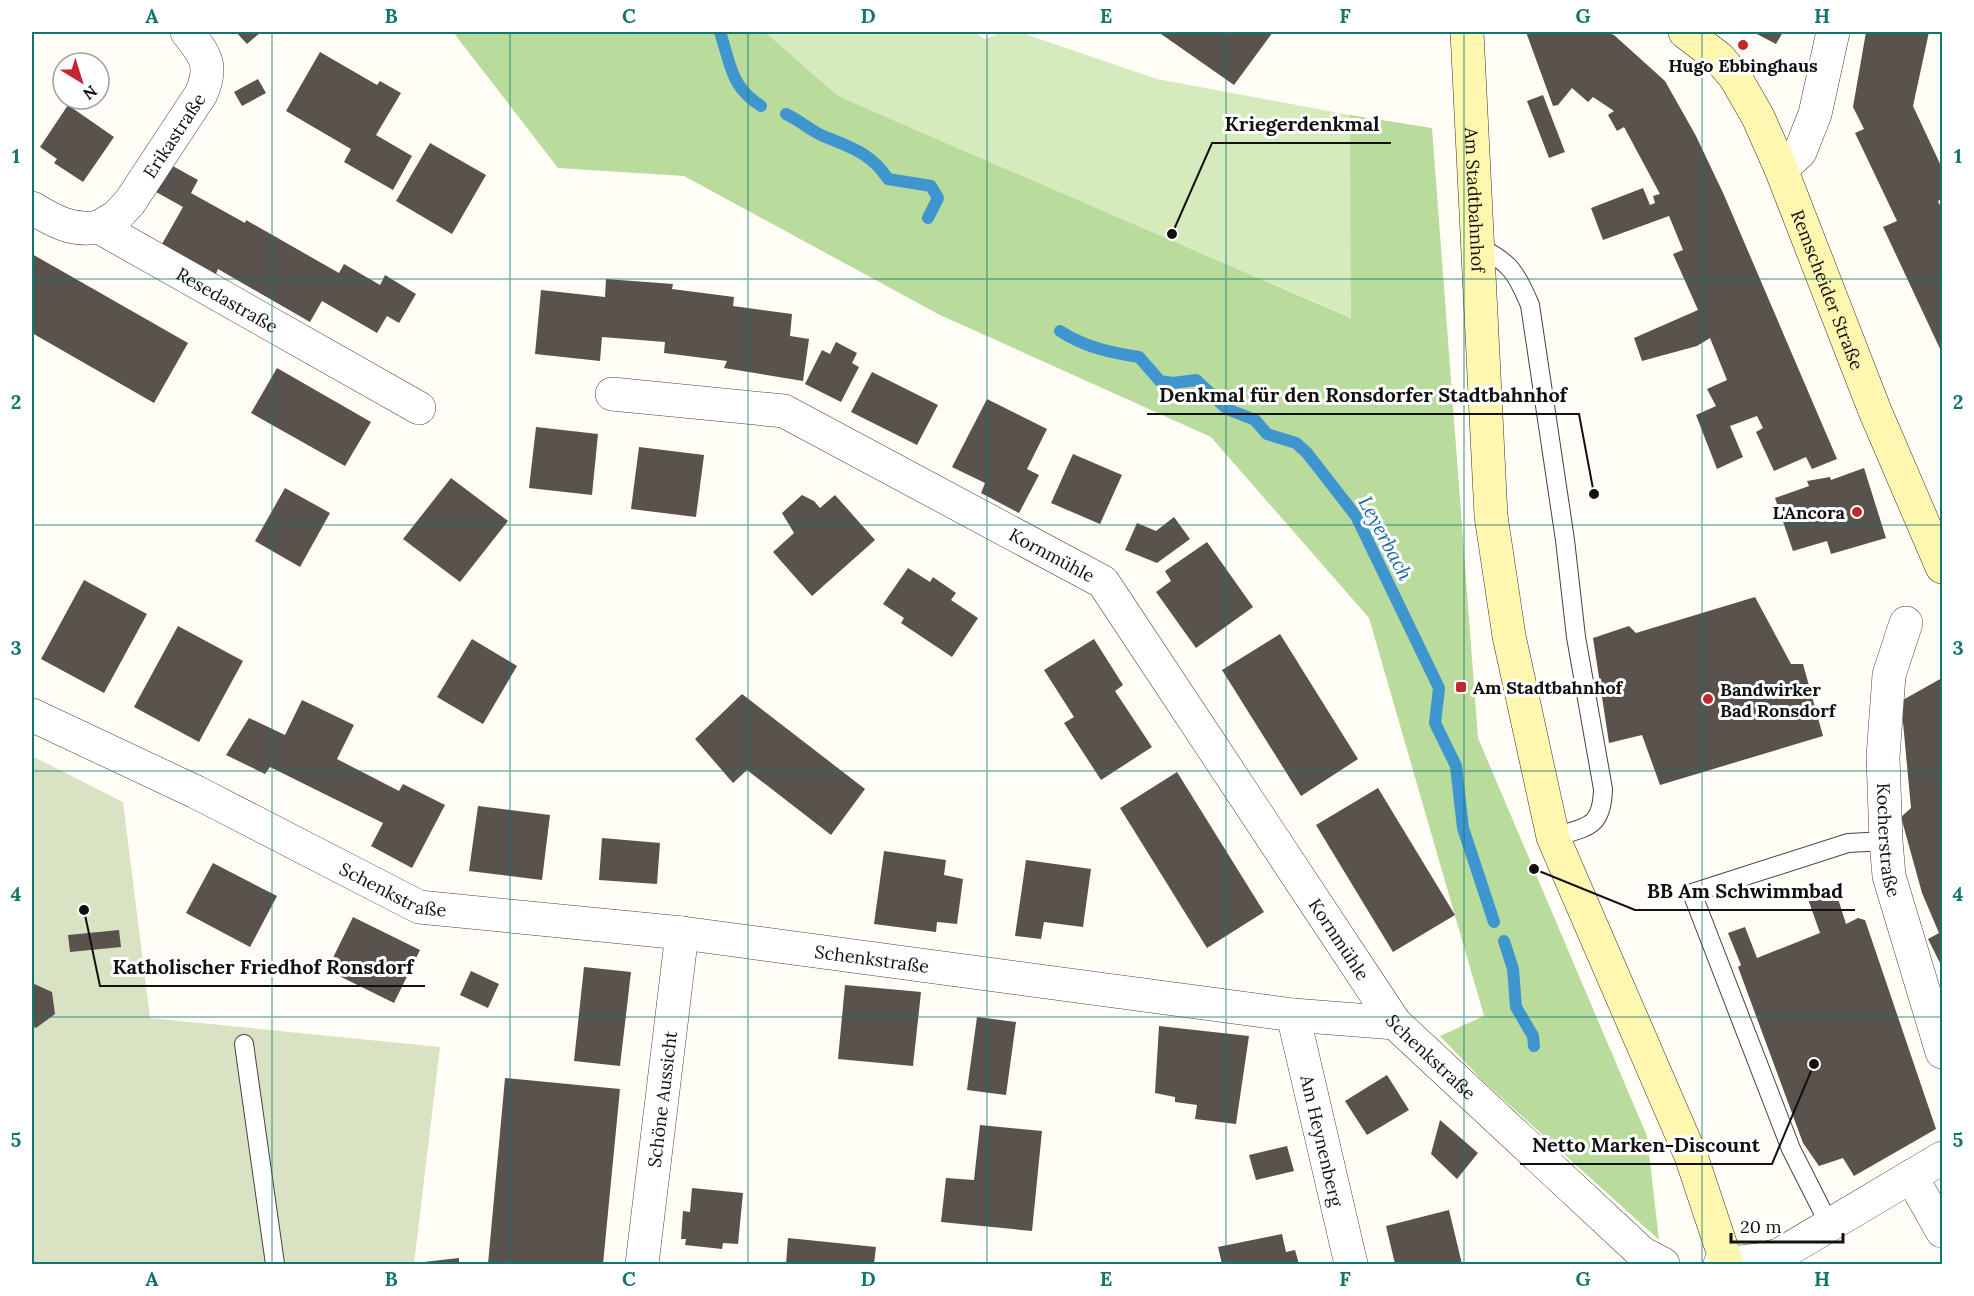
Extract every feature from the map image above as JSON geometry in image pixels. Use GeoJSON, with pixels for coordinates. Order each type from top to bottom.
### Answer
{"type":"FeatureCollection","features":[{"type":"Feature","properties":{"kind":"main road","name":"Am Stadtbahnhof"},"geometry":{"type":"LineString","coordinates":[[1467,32],[1491,516],[1509,636],[1553,837],[1691,1156],[1725,1264]]}},
{"type":"Feature","properties":{"kind":"main road","name":"Remscheider Straße"},"geometry":{"type":"LineString","coordinates":[[1685,32],[1702,43],[1735,77],[1758,117],[1781,169],[1875,411],[1942,567]]}},
{"type":"Feature","properties":{"kind":"street","name":"Erikastraße"},"geometry":{"type":"LineString","coordinates":[[99,227],[117,216],[130,202],[201,94],[209,77],[205,56],[187,32]]}},
{"type":"Feature","properties":{"kind":"street"},"geometry":{"type":"LineString","coordinates":[[1781,169],[1800,152],[1815,114],[1833,32]]}},
{"type":"Feature","properties":{"kind":"street","name":"Resedastraße"},"geometry":{"type":"LineString","coordinates":[[32,208],[62,225],[83,230],[99,227],[419,408]]}},
{"type":"Feature","properties":{"kind":"street","name":"Kornmühle"},"geometry":{"type":"LineString","coordinates":[[612,394],[784,411],[1103,582],[1395,1023]]}},
{"type":"Feature","properties":{"kind":"street","name":"Kocherstraße"},"geometry":{"type":"LineString","coordinates":[[1906,623],[1889,675],[1883,757],[1886,841],[1889,876],[1942,1053]]}},
{"type":"Feature","properties":{"kind":"street","name":"Schenkstraße"},"geometry":{"type":"LineString","coordinates":[[32,715],[196,792],[419,907],[682,933],[1293,1015],[1395,1023],[1642,1253],[1663,1264]]}},
{"type":"Feature","properties":{"kind":"street","name":"Schöne Aussicht"},"geometry":{"type":"LineString","coordinates":[[642,1264],[682,933]]}},
{"type":"Feature","properties":{"kind":"street","name":"Am Heynenberg"},"geometry":{"type":"LineString","coordinates":[[1293,1015],[1351,1264]]}},
{"type":"Feature","properties":{"kind":"street"},"geometry":{"type":"LineString","coordinates":[[1725,1264],[1779,1255],[1942,1158]]}},
{"type":"Feature","properties":{"kind":"street"},"geometry":{"type":"LineString","coordinates":[[1911,1176],[1942,1231]]}},
{"type":"Feature","properties":{"kind":"lane"},"geometry":{"type":"LineString","coordinates":[[1477,246],[1507,262],[1518,275],[1530,305],[1565,540],[1576,637],[1603,789],[1602,809],[1596,820],[1586,827],[1553,837]]}},
{"type":"Feature","properties":{"kind":"lane"},"geometry":{"type":"LineString","coordinates":[[1829,1224],[1791,1149],[1692,893],[1848,843],[1886,841]]}},
{"type":"Feature","properties":{"kind":"lane"},"geometry":{"type":"LineString","coordinates":[[244,1044],[275,1264]]}},
{"type":"Feature","properties":{"kind":"green space"},"geometry":{"type":"Polygon","coordinates":[[[453,32],[765,32],[838,96],[1351,318],[1350,115],[1432,128],[1478,738],[1647,1136],[1659,1240],[1482,1080],[1440,1036],[1484,1016],[1369,618],[1211,437],[940,315],[684,176],[558,168],[453,32]]]}},
{"type":"Feature","properties":{"kind":"green space"},"geometry":{"type":"Polygon","coordinates":[[[765,32],[973,32],[985,39],[1004,32],[1019,32],[1157,79],[1350,115],[1352,318],[838,96],[765,32]]]}},
{"type":"Feature","properties":{"kind":"green space"},"geometry":{"type":"Polygon","coordinates":[[[32,756],[123,802],[150,1018],[440,1047],[414,1264],[32,1264],[32,756]]]}},
{"type":"Feature","properties":{"kind":"building"},"geometry":{"type":"Polygon","coordinates":[[[236,32],[261,32],[247,44],[236,32]]]}},
{"type":"Feature","properties":{"kind":"building"},"geometry":{"type":"Polygon","coordinates":[[[1163,32],[1273,32],[1234,85],[1161,34],[1163,32]]]}},
{"type":"Feature","properties":{"kind":"building"},"geometry":{"type":"Polygon","coordinates":[[[1526,32],[1605,32],[1614,35],[1665,81],[1696,136],[1724,195],[1837,459],[1812,469],[1806,457],[1774,471],[1756,432],[1763,428],[1757,416],[1730,426],[1743,457],[1717,469],[1696,415],[1716,406],[1707,389],[1727,380],[1710,338],[1697,346],[1642,361],[1634,338],[1698,310],[1673,254],[1683,250],[1669,216],[1603,240],[1591,208],[1643,188],[1650,205],[1655,203],[1653,196],[1660,194],[1624,127],[1617,131],[1608,115],[1614,111],[1593,97],[1588,102],[1572,88],[1558,105],[1553,106],[1526,32]]]}},
{"type":"Feature","properties":{"kind":"building"},"geometry":{"type":"Polygon","coordinates":[[[1753,32],[1783,32],[1776,44],[1753,32]]]}},
{"type":"Feature","properties":{"kind":"building"},"geometry":{"type":"Polygon","coordinates":[[[1866,32],[1929,32],[1913,106],[1942,168],[1942,199],[1938,201],[1942,210],[1942,353],[1883,227],[1897,221],[1855,133],[1864,129],[1853,107],[1866,32]]]}},
{"type":"Feature","properties":{"kind":"building"},"geometry":{"type":"Polygon","coordinates":[[[320,52],[377,85],[380,81],[401,93],[376,135],[412,156],[393,190],[344,162],[351,149],[286,111],[320,52]]]}},
{"type":"Feature","properties":{"kind":"building"},"geometry":{"type":"Polygon","coordinates":[[[258,79],[266,93],[242,106],[234,92],[258,79]]]}},
{"type":"Feature","properties":{"kind":"building"},"geometry":{"type":"Polygon","coordinates":[[[1543,95],[1565,152],[1549,158],[1527,101],[1543,95]]]}},
{"type":"Feature","properties":{"kind":"building"},"geometry":{"type":"Polygon","coordinates":[[[64,111],[77,111],[114,137],[83,182],[54,163],[57,159],[40,147],[64,111]]]}},
{"type":"Feature","properties":{"kind":"building"},"geometry":{"type":"Polygon","coordinates":[[[430,143],[486,175],[452,234],[396,201],[430,143]]]}},
{"type":"Feature","properties":{"kind":"building"},"geometry":{"type":"Polygon","coordinates":[[[171,165],[198,180],[191,193],[245,223],[246,220],[339,273],[344,264],[380,285],[385,275],[416,294],[399,323],[387,316],[377,333],[322,301],[310,322],[218,269],[216,274],[162,244],[183,207],[156,192],[171,165]]]}},
{"type":"Feature","properties":{"kind":"building"},"geometry":{"type":"Polygon","coordinates":[[[32,254],[188,343],[154,403],[32,333],[32,254]]]}},
{"type":"Feature","properties":{"kind":"building"},"geometry":{"type":"Polygon","coordinates":[[[606,279],[673,284],[672,289],[734,297],[733,306],[792,314],[790,336],[809,339],[803,381],[724,368],[727,361],[664,353],[665,342],[602,337],[600,361],[535,354],[541,290],[605,297],[606,279]]]}},
{"type":"Feature","properties":{"kind":"building"},"geometry":{"type":"Polygon","coordinates":[[[836,342],[857,353],[852,363],[859,367],[841,402],[805,384],[822,350],[830,354],[836,342]]]}},
{"type":"Feature","properties":{"kind":"building"},"geometry":{"type":"Polygon","coordinates":[[[277,368],[371,422],[345,466],[251,413],[277,368]]]}},
{"type":"Feature","properties":{"kind":"building"},"geometry":{"type":"Polygon","coordinates":[[[872,372],[938,405],[917,445],[851,412],[872,372]]]}},
{"type":"Feature","properties":{"kind":"building"},"geometry":{"type":"Polygon","coordinates":[[[987,399],[1047,429],[1027,469],[1039,475],[1019,513],[981,493],[985,483],[952,467],[987,399]]]}},
{"type":"Feature","properties":{"kind":"building"},"geometry":{"type":"Polygon","coordinates":[[[536,427],[598,434],[592,495],[529,488],[536,427]]]}},
{"type":"Feature","properties":{"kind":"building"},"geometry":{"type":"Polygon","coordinates":[[[639,447],[704,455],[696,517],[631,509],[639,447]]]}},
{"type":"Feature","properties":{"kind":"building"},"geometry":{"type":"Polygon","coordinates":[[[1073,454],[1122,475],[1100,524],[1051,503],[1073,454]]]}},
{"type":"Feature","properties":{"kind":"building"},"geometry":{"type":"Polygon","coordinates":[[[1864,468],[1886,538],[1831,554],[1827,541],[1793,551],[1775,498],[1809,486],[1807,481],[1830,477],[1831,480],[1864,468]]]}},
{"type":"Feature","properties":{"kind":"building"},"geometry":{"type":"Polygon","coordinates":[[[451,478],[508,521],[460,582],[403,539],[451,478]]]}},
{"type":"Feature","properties":{"kind":"building"},"geometry":{"type":"Polygon","coordinates":[[[285,488],[330,513],[300,567],[255,541],[285,488]]]}},
{"type":"Feature","properties":{"kind":"building"},"geometry":{"type":"Polygon","coordinates":[[[802,495],[814,501],[820,508],[835,495],[875,540],[812,596],[773,552],[794,533],[782,513],[802,495]]]}},
{"type":"Feature","properties":{"kind":"building"},"geometry":{"type":"Polygon","coordinates":[[[1174,517],[1190,539],[1157,563],[1125,550],[1137,523],[1156,531],[1174,517]]]}},
{"type":"Feature","properties":{"kind":"building"},"geometry":{"type":"Polygon","coordinates":[[[1207,542],[1253,607],[1196,648],[1156,592],[1171,581],[1165,571],[1207,542]]]}},
{"type":"Feature","properties":{"kind":"building"},"geometry":{"type":"Polygon","coordinates":[[[908,568],[930,582],[933,577],[956,593],[951,600],[978,618],[952,657],[901,623],[904,618],[883,604],[908,568]]]}},
{"type":"Feature","properties":{"kind":"building"},"geometry":{"type":"Polygon","coordinates":[[[84,580],[147,614],[104,693],[41,659],[84,580]]]}},
{"type":"Feature","properties":{"kind":"building","name":"Bandwirker Bad Ronsdorf"},"geometry":{"type":"Polygon","coordinates":[[[1755,597],[1791,664],[1803,664],[1823,736],[1660,785],[1642,735],[1609,743],[1593,638],[1629,626],[1636,633],[1755,597]]]}},
{"type":"Feature","properties":{"kind":"building"},"geometry":{"type":"Polygon","coordinates":[[[178,626],[243,661],[199,742],[134,707],[178,626]]]}},
{"type":"Feature","properties":{"kind":"building"},"geometry":{"type":"Polygon","coordinates":[[[1280,634],[1358,759],[1301,796],[1222,670],[1280,634]]]}},
{"type":"Feature","properties":{"kind":"building"},"geometry":{"type":"Polygon","coordinates":[[[472,639],[517,666],[483,724],[437,697],[472,639]]]}},
{"type":"Feature","properties":{"kind":"building"},"geometry":{"type":"Polygon","coordinates":[[[1094,639],[1123,685],[1115,691],[1152,747],[1101,780],[1064,723],[1074,717],[1044,670],[1094,639]]]}},
{"type":"Feature","properties":{"kind":"building"},"geometry":{"type":"Polygon","coordinates":[[[1942,678],[1942,967],[1928,939],[1939,933],[1922,893],[1901,817],[1911,808],[1901,701],[1942,678]]]}},
{"type":"Feature","properties":{"kind":"building"},"geometry":{"type":"Polygon","coordinates":[[[742,694],[865,789],[831,835],[747,770],[733,783],[695,739],[742,694]]]}},
{"type":"Feature","properties":{"kind":"building"},"geometry":{"type":"Polygon","coordinates":[[[302,700],[354,725],[337,759],[399,791],[403,784],[445,805],[412,868],[371,846],[383,823],[270,767],[265,774],[226,755],[249,718],[285,735],[302,700]]]}},
{"type":"Feature","properties":{"kind":"building"},"geometry":{"type":"Polygon","coordinates":[[[1177,772],[1264,912],[1207,948],[1120,808],[1177,772]]]}},
{"type":"Feature","properties":{"kind":"building"},"geometry":{"type":"Polygon","coordinates":[[[1378,788],[1455,915],[1393,952],[1316,825],[1378,788]]]}},
{"type":"Feature","properties":{"kind":"building"},"geometry":{"type":"Polygon","coordinates":[[[478,806],[550,815],[542,880],[469,871],[478,806]]]}},
{"type":"Feature","properties":{"kind":"building"},"geometry":{"type":"Polygon","coordinates":[[[602,838],[660,843],[657,884],[599,880],[602,838]]]}},
{"type":"Feature","properties":{"kind":"building"},"geometry":{"type":"Polygon","coordinates":[[[884,851],[946,860],[944,875],[963,879],[957,924],[937,922],[936,932],[874,924],[884,851]]]}},
{"type":"Feature","properties":{"kind":"building"},"geometry":{"type":"Polygon","coordinates":[[[1026,860],[1091,869],[1083,927],[1044,922],[1041,939],[1015,936],[1026,860]]]}},
{"type":"Feature","properties":{"kind":"building"},"geometry":{"type":"Polygon","coordinates":[[[213,863],[277,896],[250,947],[186,913],[213,863]]]}},
{"type":"Feature","properties":{"kind":"building"},"geometry":{"type":"Polygon","coordinates":[[[1835,889],[1846,924],[1858,918],[1865,920],[1936,1129],[1854,1176],[1843,1158],[1819,1166],[1803,1143],[1738,967],[1741,965],[1728,933],[1745,927],[1757,958],[1820,933],[1808,899],[1835,889]]]}},
{"type":"Feature","properties":{"kind":"building"},"geometry":{"type":"Polygon","coordinates":[[[353,917],[420,950],[394,1003],[327,970],[353,917]]]}},
{"type":"Feature","properties":{"kind":"building"},"geometry":{"type":"Polygon","coordinates":[[[119,930],[121,947],[70,952],[68,935],[119,930]]]}},
{"type":"Feature","properties":{"kind":"building"},"geometry":{"type":"Polygon","coordinates":[[[584,967],[631,972],[620,1066],[574,1061],[584,967]]]}},
{"type":"Feature","properties":{"kind":"building"},"geometry":{"type":"Polygon","coordinates":[[[471,971],[499,984],[488,1008],[460,995],[471,971]]]}},
{"type":"Feature","properties":{"kind":"building"},"geometry":{"type":"Polygon","coordinates":[[[32,983],[52,992],[55,1014],[36,1028],[32,1026],[32,983]]]}},
{"type":"Feature","properties":{"kind":"building"},"geometry":{"type":"Polygon","coordinates":[[[845,985],[921,992],[913,1066],[838,1059],[845,985]]]}},
{"type":"Feature","properties":{"kind":"building"},"geometry":{"type":"Polygon","coordinates":[[[977,1017],[1016,1022],[1006,1095],[967,1090],[977,1017]]]}},
{"type":"Feature","properties":{"kind":"building"},"geometry":{"type":"Polygon","coordinates":[[[1159,1026],[1249,1036],[1236,1124],[1195,1119],[1197,1105],[1175,1102],[1175,1097],[1155,1093],[1159,1026]]]}},
{"type":"Feature","properties":{"kind":"building"},"geometry":{"type":"Polygon","coordinates":[[[1387,1075],[1409,1110],[1367,1135],[1345,1101],[1387,1075]]]}},
{"type":"Feature","properties":{"kind":"building"},"geometry":{"type":"Polygon","coordinates":[[[505,1078],[620,1089],[603,1264],[488,1264],[505,1078]]]}},
{"type":"Feature","properties":{"kind":"building"},"geometry":{"type":"Polygon","coordinates":[[[1440,1120],[1478,1153],[1457,1179],[1431,1154],[1440,1120]]]}},
{"type":"Feature","properties":{"kind":"building"},"geometry":{"type":"Polygon","coordinates":[[[980,1125],[1042,1131],[1032,1231],[941,1222],[946,1178],[974,1180],[980,1125]]]}},
{"type":"Feature","properties":{"kind":"building"},"geometry":{"type":"Polygon","coordinates":[[[1287,1146],[1294,1171],[1256,1180],[1249,1155],[1287,1146]]]}},
{"type":"Feature","properties":{"kind":"building"},"geometry":{"type":"Polygon","coordinates":[[[692,1188],[743,1193],[738,1244],[723,1243],[722,1249],[685,1245],[686,1239],[681,1239],[683,1211],[690,1212],[692,1188]]]}},
{"type":"Feature","properties":{"kind":"building"},"geometry":{"type":"Polygon","coordinates":[[[1449,1210],[1462,1264],[1395,1264],[1386,1226],[1449,1210]]]}},
{"type":"Feature","properties":{"kind":"building"},"geometry":{"type":"Polygon","coordinates":[[[1282,1234],[1286,1252],[1295,1250],[1299,1264],[1222,1264],[1218,1247],[1282,1234]]]}},
{"type":"Feature","properties":{"kind":"building"},"geometry":{"type":"Polygon","coordinates":[[[788,1238],[876,1247],[874,1264],[786,1264],[788,1238]]]}},
{"type":"Feature","properties":{"kind":"building"},"geometry":{"type":"Polygon","coordinates":[[[459,1258],[459,1264],[415,1263],[459,1258]]]}},
{"type":"Feature","properties":{"kind":"waterway","name":"Leyerbach"},"geometry":{"type":"LineString","coordinates":[[720,32],[737,82],[743,91],[761,106]]}},
{"type":"Feature","properties":{"kind":"waterway","name":"Leyerbach"},"geometry":{"type":"LineString","coordinates":[[786,114],[818,134],[867,157],[888,179],[931,186],[938,198],[928,218]]}},
{"type":"Feature","properties":{"kind":"waterway","name":"Leyerbach"},"geometry":{"type":"LineString","coordinates":[[1060,331],[1098,348],[1139,357],[1160,381],[1173,383],[1196,380],[1227,409],[1255,420],[1267,434],[1296,443],[1307,453],[1356,516],[1439,688],[1435,723],[1456,766],[1463,828],[1494,922]]}},
{"type":"Feature","properties":{"kind":"waterway","name":"Leyerbach"},"geometry":{"type":"LineString","coordinates":[[1504,941],[1513,969],[1516,1007],[1533,1036],[1534,1046]]}},
{"type":"Feature","properties":{"kind":"place","name":"Hugo Ebbinghaus"},"geometry":{"type":"Point","coordinates":[1743,45]}},
{"type":"Feature","properties":{"kind":"place","name":"Kriegerdenkmal"},"geometry":{"type":"Point","coordinates":[1172,234]}},
{"type":"Feature","properties":{"kind":"place","name":"Denkmal für den Ronsdorfer Stadtbahnhof"},"geometry":{"type":"Point","coordinates":[1594,494]}},
{"type":"Feature","properties":{"kind":"place","name":"L'Ancora"},"geometry":{"type":"Point","coordinates":[1857,512]}},
{"type":"Feature","properties":{"kind":"place","name":"Am Stadtbahnhof"},"geometry":{"type":"Point","coordinates":[1461,687]}},
{"type":"Feature","properties":{"kind":"place","name":"Bandwirker Bad Ronsdorf"},"geometry":{"type":"Point","coordinates":[1708,699]}},
{"type":"Feature","properties":{"kind":"place","name":"BB Am Schwimmbad"},"geometry":{"type":"Point","coordinates":[1534,869]}},
{"type":"Feature","properties":{"kind":"place","name":"Katholischer Friedhof Ronsdorf"},"geometry":{"type":"Point","coordinates":[84,910]}},
{"type":"Feature","properties":{"kind":"place","name":"Netto Marken-Discount"},"geometry":{"type":"Point","coordinates":[1814,1064]}}]}
